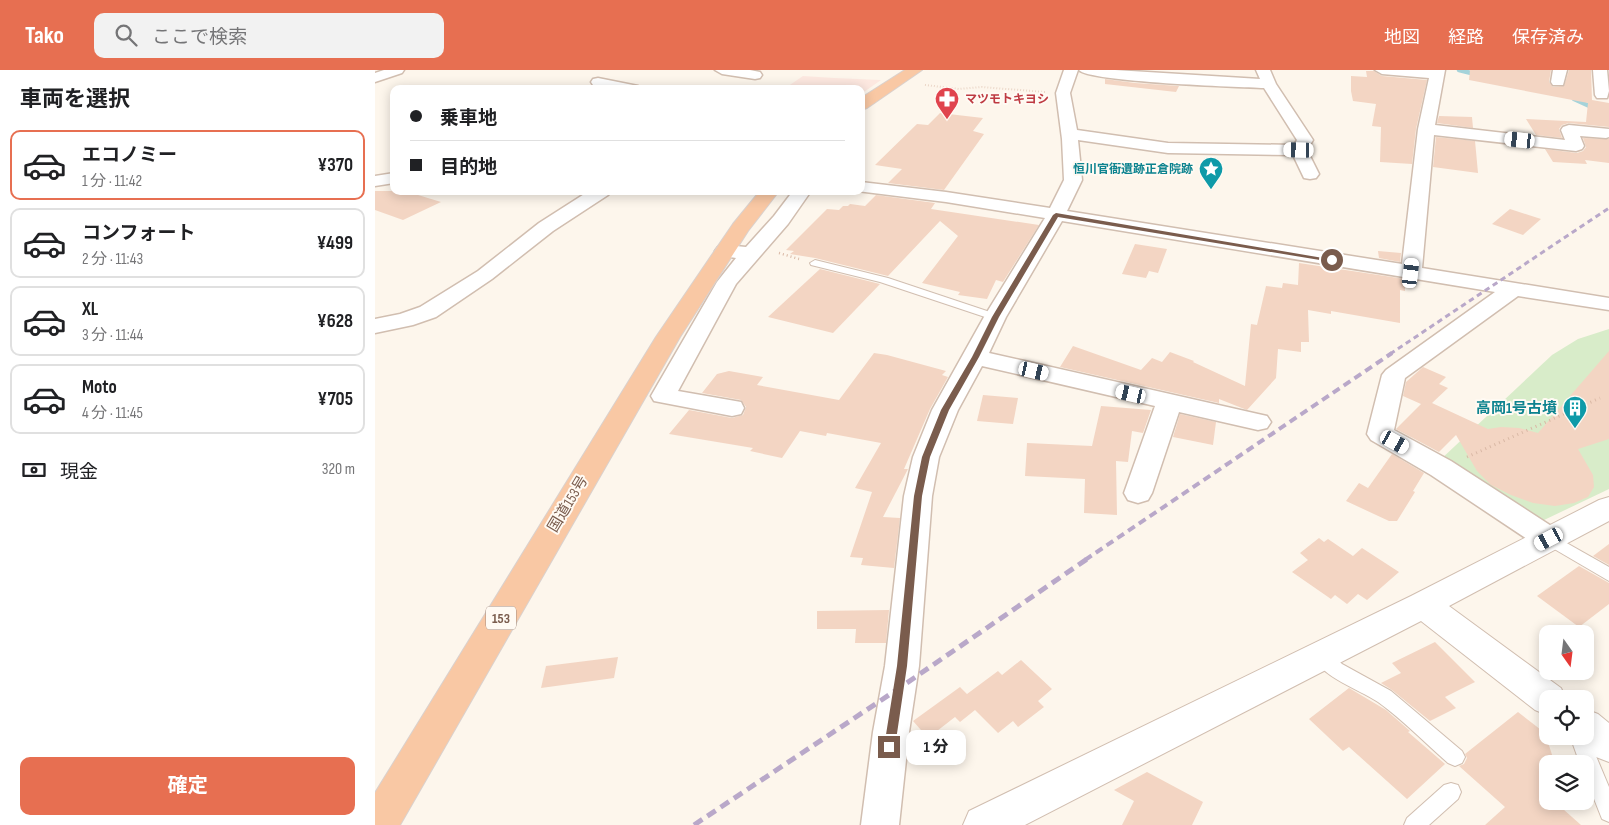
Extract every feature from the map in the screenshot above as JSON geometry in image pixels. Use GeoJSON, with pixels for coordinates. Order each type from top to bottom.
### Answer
{"type":"FeatureCollection","features":[{"type":"Feature","properties":{"kind":"highway"},"geometry":{"type":"LineString","coordinates":[[865,102],[915,70]]}},
{"type":"Feature","properties":{"kind":"highway","name":"国道153号"},"geometry":{"type":"LineString","coordinates":[[378,825],[668,337],[740,228],[767,195]]}},
{"type":"Feature","properties":{"kind":"street"},"geometry":{"type":"LineString","coordinates":[[376,79],[397,70]]}},
{"type":"Feature","properties":{"kind":"street"},"geometry":{"type":"LineString","coordinates":[[722,70],[758,73]]}},
{"type":"Feature","properties":{"kind":"street"},"geometry":{"type":"LineString","coordinates":[[880,825],[891,732],[902,666],[918,496],[924,465],[945,410],[995,317],[1056,215],[1073,180],[1063,93],[1071,70]]}},
{"type":"Feature","properties":{"kind":"street"},"geometry":{"type":"LineString","coordinates":[[1085,70],[1120,75],[1266,77],[1305,140],[1299,150]]}},
{"type":"Feature","properties":{"kind":"street"},"geometry":{"type":"LineString","coordinates":[[1383,70],[1437,72],[1426,129],[1411,273]]}},
{"type":"Feature","properties":{"kind":"street"},"geometry":{"type":"LineString","coordinates":[[1600,70],[1602,96]]}},
{"type":"Feature","properties":{"kind":"street"},"geometry":{"type":"LineString","coordinates":[[744,85],[758,73]]}},
{"type":"Feature","properties":{"kind":"street"},"geometry":{"type":"LineString","coordinates":[[598,82],[613,85]]}},
{"type":"Feature","properties":{"kind":"street"},"geometry":{"type":"LineString","coordinates":[[1426,129],[1576,146],[1569,130],[1605,133]]}},
{"type":"Feature","properties":{"kind":"street"},"geometry":{"type":"LineString","coordinates":[[1069,134],[1168,148],[1299,150]]}},
{"type":"Feature","properties":{"kind":"street"},"geometry":{"type":"LineString","coordinates":[[1299,150],[1309,174]]}},
{"type":"Feature","properties":{"kind":"street"},"geometry":{"type":"LineString","coordinates":[[375,181],[390,179]]}},
{"type":"Feature","properties":{"kind":"street"},"geometry":{"type":"LineString","coordinates":[[865,188],[949,198],[1513,289],[1606,300]]}},
{"type":"Feature","properties":{"kind":"street"},"geometry":{"type":"LineString","coordinates":[[375,326],[405,320],[428,312],[485,275],[546,228],[596,195]]}},
{"type":"Feature","properties":{"kind":"street"},"geometry":{"type":"LineString","coordinates":[[732,408],[663,396],[727,282],[781,220],[799,195]]}},
{"type":"Feature","properties":{"kind":"street"},"geometry":{"type":"LineString","coordinates":[[725,251],[754,250]]}},
{"type":"Feature","properties":{"kind":"street"},"geometry":{"type":"LineString","coordinates":[[1513,289],[1394,374],[1380,434],[1441,468],[1549,539]]}},
{"type":"Feature","properties":{"kind":"street"},"geometry":{"type":"LineString","coordinates":[[975,357],[1258,422]]}},
{"type":"Feature","properties":{"kind":"street"},"geometry":{"type":"LineString","coordinates":[[1138,493],[1169,402]]}},
{"type":"Feature","properties":{"kind":"street"},"geometry":{"type":"LineString","coordinates":[[983,825],[1423,605],[1609,508]]}},
{"type":"Feature","properties":{"kind":"street"},"geometry":{"type":"LineString","coordinates":[[1423,605],[1539,692]]}},
{"type":"Feature","properties":{"kind":"street"},"geometry":{"type":"LineString","coordinates":[[1594,733],[1609,745]]}},
{"type":"Feature","properties":{"kind":"lane"},"geometry":{"type":"LineString","coordinates":[[815,263],[884,280],[995,317]]}},
{"type":"Feature","properties":{"kind":"lane"},"geometry":{"type":"LineString","coordinates":[[1549,539],[1609,575]]}},
{"type":"Feature","properties":{"kind":"lane"},"geometry":{"type":"LineString","coordinates":[[1321,655],[1335,669],[1385,697],[1455,757]]}},
{"type":"Feature","properties":{"kind":"lane"},"geometry":{"type":"LineString","coordinates":[[1583,745],[1609,812]]}},
{"type":"Feature","properties":{"kind":"lane"},"geometry":{"type":"LineString","coordinates":[[1414,825],[1451,792]]}},
{"type":"Feature","properties":{"kind":"path"},"geometry":{"type":"LineString","coordinates":[[897,81],[959,89],[982,87],[1063,93]]}},
{"type":"Feature","properties":{"kind":"path"},"geometry":{"type":"LineString","coordinates":[[754,250],[815,263]]}},
{"type":"Feature","properties":{"kind":"path"},"geometry":{"type":"LineString","coordinates":[[1441,468],[1600,398]]}},
{"type":"Feature","properties":{"kind":"shaded area"},"geometry":{"type":"Polygon","coordinates":[[[803,76],[881,80],[865,91],[865,85],[790,85],[803,76]]]}},
{"type":"Feature","properties":{"kind":"green space"},"geometry":{"type":"Polygon","coordinates":[[[1609,329],[1609,489],[1542,521],[1439,461],[1552,355],[1578,339],[1609,329]]]}},
{"type":"Feature","properties":{"kind":"building"},"geometry":{"type":"Polygon","coordinates":[[[1470,70],[1551,70],[1549,82],[1553,87],[1564,86],[1569,70],[1591,70],[1592,100],[1609,103],[1609,127],[1569,123],[1562,125],[1559,129],[1562,138],[1536,135],[1526,119],[1586,122],[1588,103],[1469,80],[1470,70]]]}},
{"type":"Feature","properties":{"kind":"building"},"geometry":{"type":"Polygon","coordinates":[[[1366,71],[1374,71],[1382,76],[1427,80],[1416,129],[1412,164],[1380,162],[1381,127],[1372,126],[1376,104],[1353,101],[1351,91],[1351,76],[1367,77],[1366,71]]]}},
{"type":"Feature","properties":{"kind":"building"},"geometry":{"type":"Polygon","coordinates":[[[1105,79],[1179,86],[1176,92],[1105,84],[1105,79]]]}},
{"type":"Feature","properties":{"kind":"building"},"geometry":{"type":"Polygon","coordinates":[[[940,113],[983,118],[973,131],[984,134],[944,190],[888,183],[902,169],[875,165],[917,124],[928,125],[940,113]]]}},
{"type":"Feature","properties":{"kind":"building"},"geometry":{"type":"Polygon","coordinates":[[[1439,116],[1472,117],[1473,128],[1437,123],[1439,116]]]}},
{"type":"Feature","properties":{"kind":"building"},"geometry":{"type":"Polygon","coordinates":[[[1436,137],[1475,141],[1478,173],[1433,167],[1436,137]]]}},
{"type":"Feature","properties":{"kind":"building"},"geometry":{"type":"Polygon","coordinates":[[[1583,138],[1609,139],[1609,163],[1585,160],[1587,164],[1553,162],[1545,149],[1577,153],[1583,151],[1586,147],[1583,138]]]}},
{"type":"Feature","properties":{"kind":"building"},"geometry":{"type":"Polygon","coordinates":[[[375,191],[390,191],[390,195],[418,195],[441,202],[403,220],[375,210],[375,191]]]}},
{"type":"Feature","properties":{"kind":"building"},"geometry":{"type":"Polygon","coordinates":[[[876,195],[935,203],[931,209],[1039,225],[1003,282],[996,280],[987,299],[958,295],[960,292],[922,283],[958,236],[940,221],[888,276],[815,258],[790,254],[794,251],[786,250],[827,209],[839,210],[843,206],[850,204],[865,206],[876,195]]]}},
{"type":"Feature","properties":{"kind":"building"},"geometry":{"type":"Polygon","coordinates":[[[1510,209],[1541,219],[1523,235],[1492,224],[1510,209]]]}},
{"type":"Feature","properties":{"kind":"building"},"geometry":{"type":"Polygon","coordinates":[[[1135,244],[1167,249],[1158,273],[1149,271],[1146,278],[1122,274],[1135,244]]]}},
{"type":"Feature","properties":{"kind":"building"},"geometry":{"type":"Polygon","coordinates":[[[1378,251],[1401,253],[1400,262],[1379,258],[1378,251]]]}},
{"type":"Feature","properties":{"kind":"building"},"geometry":{"type":"Polygon","coordinates":[[[1299,263],[1405,279],[1405,291],[1400,290],[1400,323],[1331,311],[1331,314],[1308,310],[1309,342],[1301,342],[1301,352],[1278,349],[1276,378],[1247,410],[1219,399],[1219,403],[1060,367],[1073,346],[1141,370],[1152,358],[1162,362],[1170,352],[1194,361],[1245,386],[1251,324],[1257,325],[1266,286],[1282,288],[1283,283],[1298,285],[1299,263]]]}},
{"type":"Feature","properties":{"kind":"building"},"geometry":{"type":"Polygon","coordinates":[[[820,269],[880,284],[833,333],[768,317],[820,269]]]}},
{"type":"Feature","properties":{"kind":"building","name":"高岡1号古墳"},"geometry":{"type":"Polygon","coordinates":[[[1609,351],[1609,439],[1578,449],[1593,475],[1594,487],[1588,497],[1574,503],[1555,506],[1533,503],[1491,485],[1477,471],[1456,435],[1439,452],[1396,429],[1421,404],[1403,396],[1406,382],[1423,367],[1446,377],[1439,384],[1448,388],[1432,403],[1488,429],[1501,427],[1519,428],[1538,433],[1609,351]]]}},
{"type":"Feature","properties":{"kind":"building"},"geometry":{"type":"Polygon","coordinates":[[[874,353],[946,371],[942,375],[948,377],[930,409],[904,469],[908,469],[883,517],[900,518],[894,568],[861,565],[863,558],[850,557],[872,492],[855,488],[881,443],[827,433],[826,436],[800,431],[782,458],[750,451],[753,448],[669,434],[689,410],[732,418],[743,415],[746,407],[741,400],[702,393],[717,374],[729,371],[763,377],[757,385],[839,400],[874,353]]]}},
{"type":"Feature","properties":{"kind":"building"},"geometry":{"type":"Polygon","coordinates":[[[983,395],[1018,398],[1013,424],[977,421],[983,395]]]}},
{"type":"Feature","properties":{"kind":"building"},"geometry":{"type":"Polygon","coordinates":[[[1101,406],[1151,410],[1143,433],[1132,431],[1128,462],[1116,461],[1117,515],[1084,513],[1085,479],[1025,476],[1027,443],[1092,446],[1101,406]]]}},
{"type":"Feature","properties":{"kind":"building"},"geometry":{"type":"Polygon","coordinates":[[[1180,414],[1216,422],[1213,445],[1173,437],[1180,414]]]}},
{"type":"Feature","properties":{"kind":"building"},"geometry":{"type":"Polygon","coordinates":[[[1392,454],[1424,473],[1397,521],[1389,521],[1346,501],[1359,483],[1368,488],[1392,454]]]}},
{"type":"Feature","properties":{"kind":"building"},"geometry":{"type":"Polygon","coordinates":[[[1319,538],[1324,542],[1328,539],[1353,556],[1362,548],[1399,572],[1367,600],[1358,594],[1347,604],[1335,595],[1331,599],[1292,572],[1308,560],[1300,553],[1319,538]]]}},
{"type":"Feature","properties":{"kind":"building"},"geometry":{"type":"Polygon","coordinates":[[[1609,544],[1609,565],[1593,556],[1609,544]]]}},
{"type":"Feature","properties":{"kind":"building"},"geometry":{"type":"Polygon","coordinates":[[[1579,566],[1609,583],[1609,604],[1582,625],[1576,625],[1537,596],[1579,566]]]}},
{"type":"Feature","properties":{"kind":"building"},"geometry":{"type":"Polygon","coordinates":[[[889,610],[886,643],[855,643],[856,629],[817,629],[817,611],[889,610]]]}},
{"type":"Feature","properties":{"kind":"building"},"geometry":{"type":"Polygon","coordinates":[[[1435,642],[1475,682],[1445,697],[1456,708],[1430,721],[1381,683],[1401,673],[1392,663],[1435,642]]]}},
{"type":"Feature","properties":{"kind":"building"},"geometry":{"type":"Polygon","coordinates":[[[618,657],[614,678],[541,688],[546,666],[618,657]]]}},
{"type":"Feature","properties":{"kind":"building"},"geometry":{"type":"Polygon","coordinates":[[[1021,660],[1052,689],[1038,701],[1044,707],[1018,727],[1013,721],[998,733],[975,710],[960,722],[955,717],[928,738],[913,721],[960,687],[967,694],[998,671],[1002,675],[1021,660]]]}},
{"type":"Feature","properties":{"kind":"building"},"geometry":{"type":"Polygon","coordinates":[[[1349,688],[1386,710],[1445,764],[1407,799],[1349,747],[1343,751],[1309,719],[1349,688]]]}},
{"type":"Feature","properties":{"kind":"building"},"geometry":{"type":"Polygon","coordinates":[[[1518,712],[1539,728],[1539,745],[1549,745],[1552,755],[1539,755],[1539,810],[1564,810],[1581,825],[1485,825],[1505,807],[1459,766],[1464,764],[1467,758],[1465,754],[1518,712]]]}},
{"type":"Feature","properties":{"kind":"building"},"geometry":{"type":"Polygon","coordinates":[[[1147,772],[1203,802],[1192,825],[1122,825],[1134,801],[1114,790],[1147,772]]]}},
{"type":"Feature","properties":{"kind":"waterway"},"geometry":{"type":"LineString","coordinates":[[1459,70],[1479,75]]}},
{"type":"Feature","properties":{"kind":"waterway"},"geometry":{"type":"LineString","coordinates":[[1574,99],[1609,115]]}},
{"type":"Feature","properties":{"kind":"railway"},"geometry":{"type":"LineString","coordinates":[[1390,354],[1609,208]]}},
{"type":"Feature","properties":{"kind":"railway"},"geometry":{"type":"LineString","coordinates":[[1085,560],[1392,353]]}},
{"type":"Feature","properties":{"kind":"railway"},"geometry":{"type":"LineString","coordinates":[[694,825],[898,689],[1087,559]]}},
{"type":"Feature","properties":{"kind":"place","name":"マツモトキヨシ"},"geometry":{"type":"Point","coordinates":[947,120]}},
{"type":"Feature","properties":{"kind":"place","name":"恒川官衙遺跡正倉院跡"},"geometry":{"type":"Point","coordinates":[1211,190]}},
{"type":"Feature","properties":{"kind":"place","name":"高岡1号古墳"},"geometry":{"type":"Point","coordinates":[1575,429]}},
{"type":"Feature","properties":{"kind":"route"},"geometry":{"type":"LineString","coordinates":[[889,747],[902,666],[918,496],[926,457],[945,410],[995,317],[1056,215],[1332,260]]}}]}
